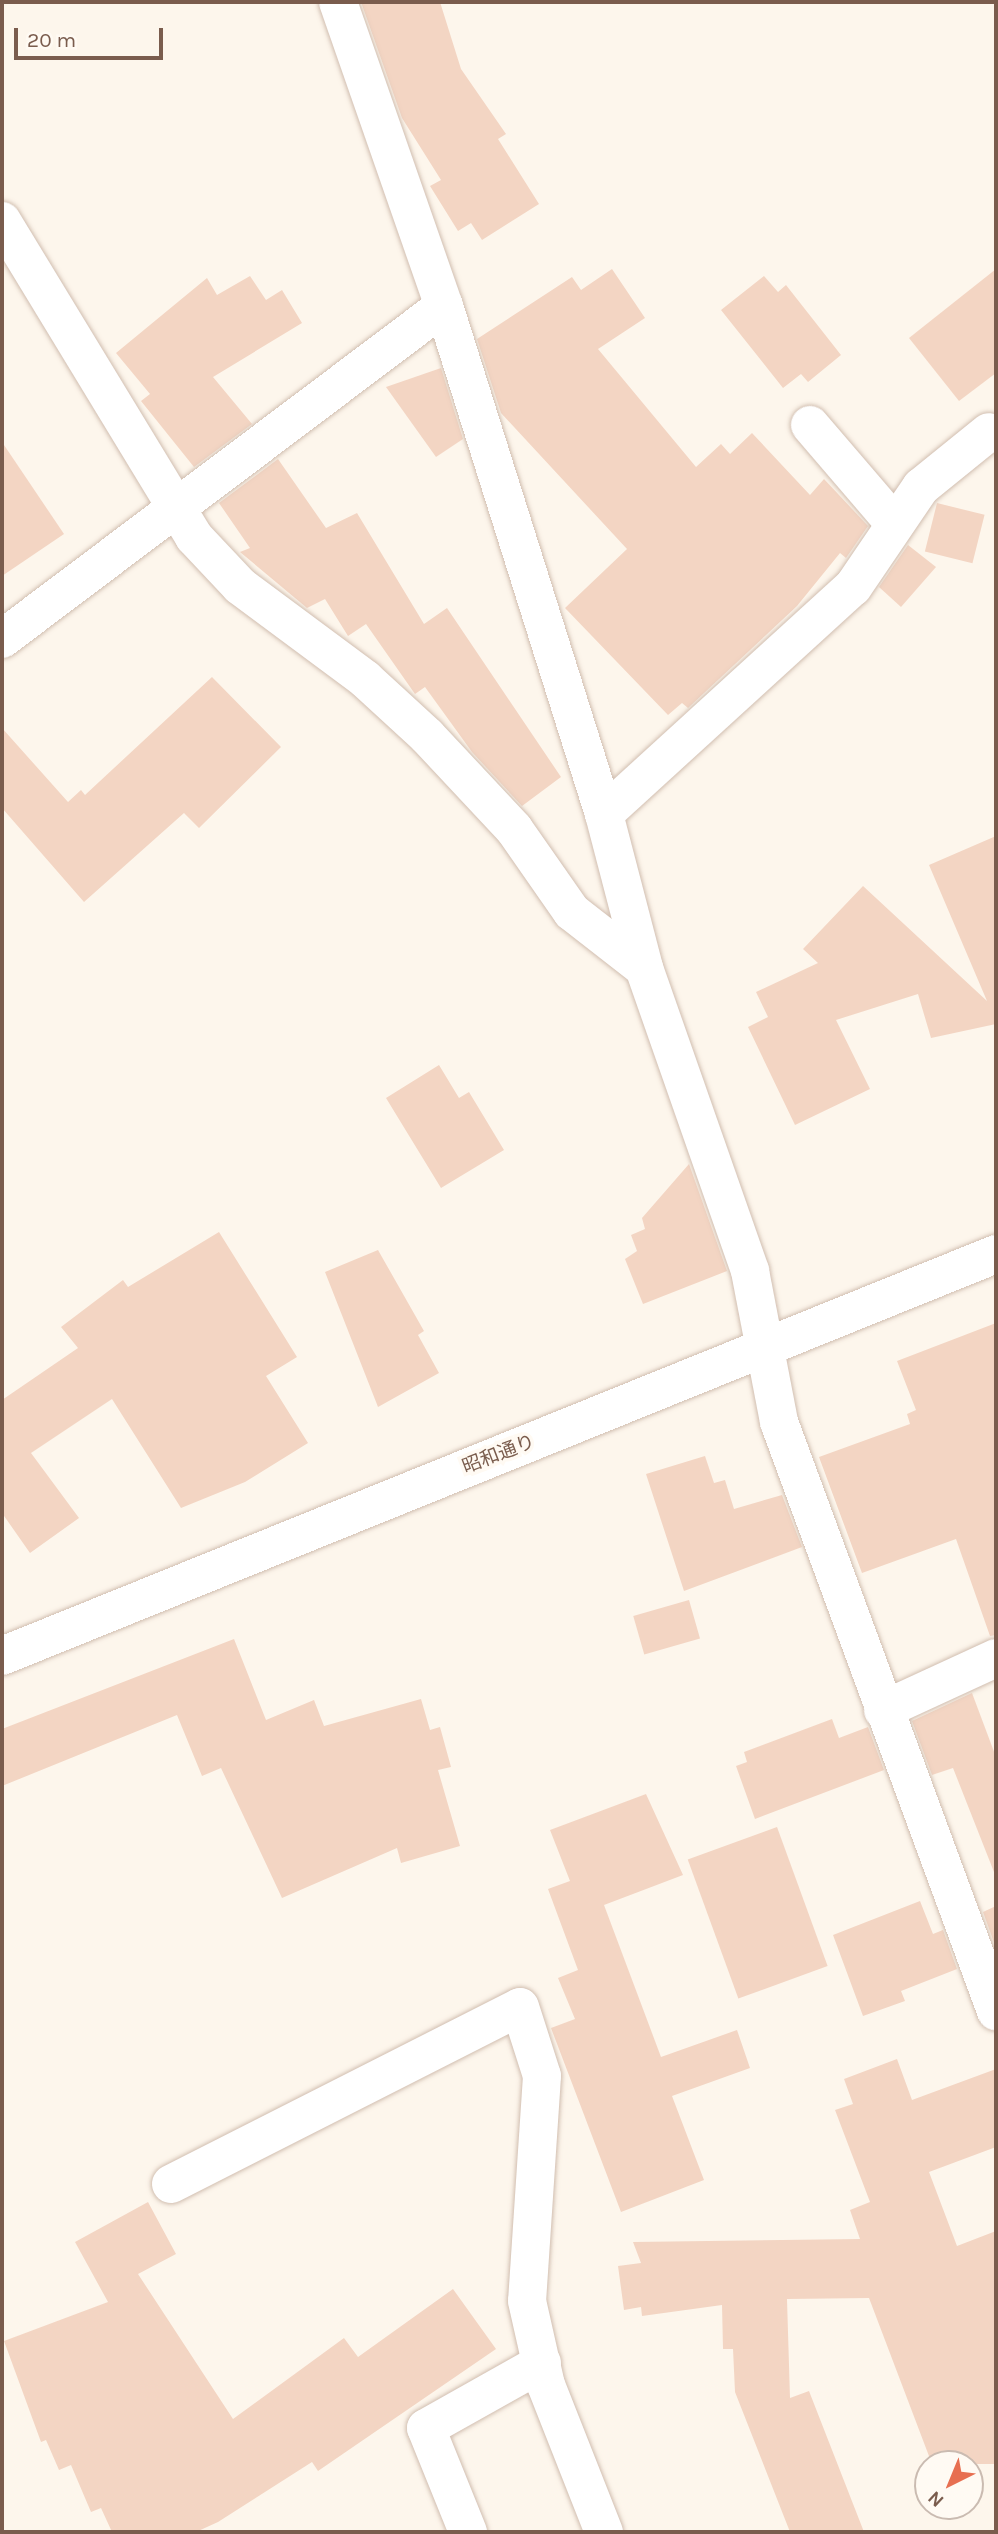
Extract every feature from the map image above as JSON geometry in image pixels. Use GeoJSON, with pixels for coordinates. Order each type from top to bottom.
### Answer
{"type":"FeatureCollection","features":[{"type":"Feature","properties":{"kind":"street"},"geometry":{"type":"LineString","coordinates":[[338,2],[444,306],[604,814],[644,968],[750,1271],[761,1352],[779,1422],[996,2011]]}},
{"type":"Feature","properties":{"kind":"street"},"geometry":{"type":"LineString","coordinates":[[2,221],[176,509],[240,586],[365,679],[465,773],[514,829],[572,912],[644,968]]}},
{"type":"Feature","properties":{"kind":"street"},"geometry":{"type":"LineString","coordinates":[[2,639],[444,306]]}},
{"type":"Feature","properties":{"kind":"street"},"geometry":{"type":"LineString","coordinates":[[810,425],[895,524]]}},
{"type":"Feature","properties":{"kind":"street"},"geometry":{"type":"LineString","coordinates":[[604,814],[853,587],[921,487],[989,432]]}},
{"type":"Feature","properties":{"kind":"street","name":"昭和通り"},"geometry":{"type":"LineString","coordinates":[[2,1656],[761,1352],[996,1254]]}},
{"type":"Feature","properties":{"kind":"street"},"geometry":{"type":"LineString","coordinates":[[883,1710],[996,1658]]}},
{"type":"Feature","properties":{"kind":"street"},"geometry":{"type":"LineString","coordinates":[[171,2184],[520,2007],[542,2076],[527,2301],[542,2363],[604,2532]]}},
{"type":"Feature","properties":{"kind":"street"},"geometry":{"type":"LineString","coordinates":[[468,2532],[426,2428],[542,2363]]}},
{"type":"Feature","properties":{"kind":"building"},"geometry":{"type":"Polygon","coordinates":[[[361,2],[440,2],[461,69],[506,134],[498,139],[539,204],[482,240],[471,223],[458,231],[430,186],[441,180],[402,118],[361,2]]]}},
{"type":"Feature","properties":{"kind":"building"},"geometry":{"type":"Polygon","coordinates":[[[612,269],[645,318],[598,349],[696,467],[721,444],[730,454],[752,433],[810,495],[824,479],[868,526],[846,558],[840,553],[797,606],[688,708],[682,703],[668,715],[565,608],[627,549],[501,413],[477,339],[572,277],[581,290],[612,269]]]}},
{"type":"Feature","properties":{"kind":"building"},"geometry":{"type":"Polygon","coordinates":[[[996,269],[996,373],[959,401],[909,338],[996,269]]]}},
{"type":"Feature","properties":{"kind":"building"},"geometry":{"type":"Polygon","coordinates":[[[250,276],[266,300],[282,290],[302,323],[213,377],[252,424],[194,467],[141,401],[150,394],[116,353],[207,278],[217,295],[250,276]]]}},
{"type":"Feature","properties":{"kind":"building"},"geometry":{"type":"Polygon","coordinates":[[[764,276],[778,292],[786,285],[841,355],[808,382],[801,374],[783,388],[721,310],[764,276]]]}},
{"type":"Feature","properties":{"kind":"building"},"geometry":{"type":"Polygon","coordinates":[[[441,368],[463,439],[436,457],[386,387],[441,368]]]}},
{"type":"Feature","properties":{"kind":"building"},"geometry":{"type":"Polygon","coordinates":[[[2,442],[64,534],[2,576],[2,442]]]}},
{"type":"Feature","properties":{"kind":"building"},"geometry":{"type":"Polygon","coordinates":[[[278,459],[326,528],[357,513],[424,624],[447,608],[561,777],[522,806],[472,752],[425,687],[415,694],[366,624],[348,636],[325,599],[307,608],[240,552],[250,548],[219,503],[278,459]]]}},
{"type":"Feature","properties":{"kind":"building"},"geometry":{"type":"Polygon","coordinates":[[[937,503],[985,515],[972,563],[925,552],[937,503]]]}},
{"type":"Feature","properties":{"kind":"building"},"geometry":{"type":"Polygon","coordinates":[[[908,545],[936,567],[901,607],[879,587],[908,545]]]}},
{"type":"Feature","properties":{"kind":"building"},"geometry":{"type":"Polygon","coordinates":[[[212,677],[281,747],[199,828],[184,813],[84,902],[2,808],[2,728],[68,802],[81,790],[85,795],[212,677]]]}},
{"type":"Feature","properties":{"kind":"building"},"geometry":{"type":"Polygon","coordinates":[[[996,836],[996,1024],[931,1038],[918,994],[836,1020],[870,1089],[795,1125],[748,1027],[768,1017],[756,992],[818,963],[803,949],[863,886],[987,1001],[929,865],[996,836]]]}},
{"type":"Feature","properties":{"kind":"building"},"geometry":{"type":"Polygon","coordinates":[[[439,1065],[459,1098],[469,1092],[504,1150],[441,1188],[386,1098],[439,1065]]]}},
{"type":"Feature","properties":{"kind":"building"},"geometry":{"type":"Polygon","coordinates":[[[689,1164],[727,1271],[643,1304],[625,1259],[637,1251],[631,1235],[645,1229],[642,1218],[689,1164]]]}},
{"type":"Feature","properties":{"kind":"building"},"geometry":{"type":"Polygon","coordinates":[[[219,1232],[297,1357],[266,1376],[308,1443],[245,1482],[181,1508],[112,1399],[31,1453],[79,1518],[30,1553],[2,1513],[2,1400],[78,1348],[61,1327],[123,1280],[128,1287],[219,1232]]]}},
{"type":"Feature","properties":{"kind":"building"},"geometry":{"type":"Polygon","coordinates":[[[378,1250],[424,1331],[418,1335],[439,1373],[378,1407],[325,1272],[378,1250]]]}},
{"type":"Feature","properties":{"kind":"building"},"geometry":{"type":"Polygon","coordinates":[[[996,1323],[996,1635],[990,1636],[956,1539],[862,1573],[819,1457],[910,1424],[907,1414],[916,1410],[897,1361],[996,1323]]]}},
{"type":"Feature","properties":{"kind":"building"},"geometry":{"type":"Polygon","coordinates":[[[705,1456],[714,1483],[725,1480],[734,1509],[782,1495],[802,1547],[684,1591],[646,1474],[705,1456]]]}},
{"type":"Feature","properties":{"kind":"building"},"geometry":{"type":"Polygon","coordinates":[[[689,1600],[700,1638],[644,1654],[633,1616],[689,1600]]]}},
{"type":"Feature","properties":{"kind":"building"},"geometry":{"type":"Polygon","coordinates":[[[234,1639],[266,1720],[314,1700],[324,1726],[421,1699],[430,1730],[440,1727],[451,1767],[438,1770],[460,1846],[401,1863],[397,1848],[282,1898],[221,1768],[202,1776],[177,1715],[2,1786],[2,1729],[234,1639]]]}},
{"type":"Feature","properties":{"kind":"building"},"geometry":{"type":"Polygon","coordinates":[[[972,1693],[996,1757],[994,1872],[953,1768],[932,1775],[912,1721],[972,1693]]]}},
{"type":"Feature","properties":{"kind":"building"},"geometry":{"type":"Polygon","coordinates":[[[832,1719],[839,1738],[868,1727],[884,1770],[755,1819],[736,1766],[747,1762],[744,1752],[832,1719]]]}},
{"type":"Feature","properties":{"kind":"building"},"geometry":{"type":"Polygon","coordinates":[[[646,1794],[683,1875],[604,1905],[661,2057],[737,2030],[750,2068],[672,2096],[704,2180],[621,2212],[551,2028],[575,2019],[558,1978],[578,1970],[548,1889],[570,1881],[550,1830],[646,1794]]]}},
{"type":"Feature","properties":{"kind":"building"},"geometry":{"type":"Polygon","coordinates":[[[777,1827],[828,1966],[738,1999],[688,1859],[777,1827]]]}},
{"type":"Feature","properties":{"kind":"building"},"geometry":{"type":"Polygon","coordinates":[[[920,1901],[933,1934],[943,1930],[957,1969],[901,1991],[905,2001],[863,2016],[833,1935],[920,1901]]]}},
{"type":"Feature","properties":{"kind":"building"},"geometry":{"type":"Polygon","coordinates":[[[996,1906],[996,1948],[983,1912],[996,1906]]]}},
{"type":"Feature","properties":{"kind":"building"},"geometry":{"type":"Polygon","coordinates":[[[897,2059],[912,2100],[996,2069],[996,2147],[929,2172],[957,2246],[996,2231],[996,2464],[984,2464],[984,2450],[927,2450],[869,2298],[787,2299],[790,2398],[809,2391],[864,2532],[790,2532],[735,2392],[733,2349],[723,2349],[722,2305],[642,2316],[641,2307],[624,2310],[618,2266],[641,2263],[633,2242],[860,2239],[850,2210],[870,2202],[835,2110],[853,2104],[844,2079],[897,2059]]]}},
{"type":"Feature","properties":{"kind":"building"},"geometry":{"type":"Polygon","coordinates":[[[148,2202],[176,2254],[138,2274],[233,2419],[344,2338],[358,2357],[453,2289],[496,2349],[318,2471],[312,2462],[218,2522],[196,2532],[112,2532],[101,2508],[91,2512],[71,2465],[59,2470],[46,2440],[41,2442],[4,2341],[108,2302],[75,2242],[148,2202]]]}}]}
